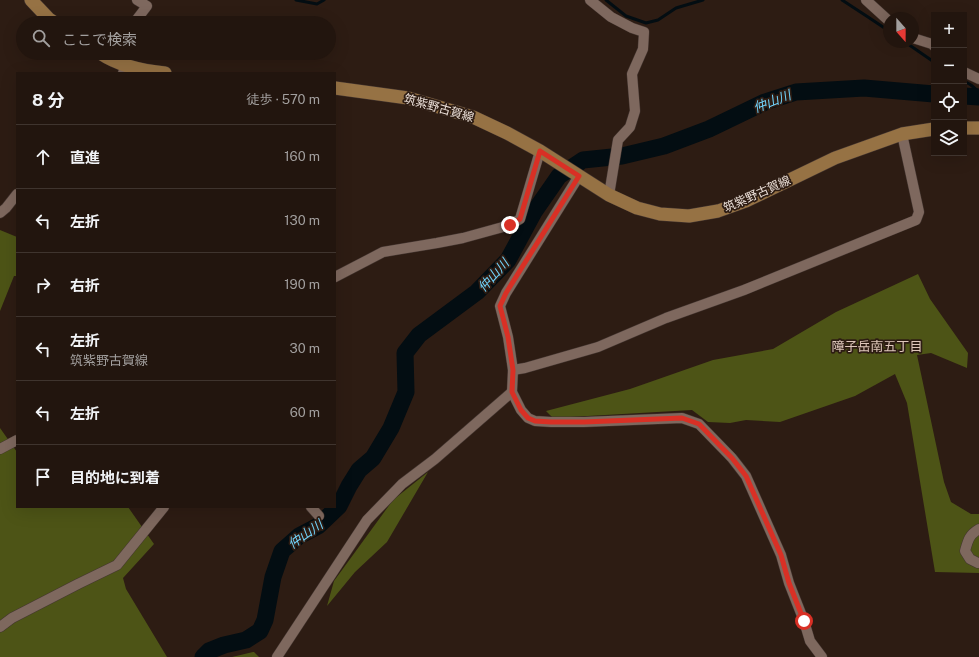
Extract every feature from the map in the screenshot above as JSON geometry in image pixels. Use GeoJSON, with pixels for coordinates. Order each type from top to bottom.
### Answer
{"type":"FeatureCollection","features":[{"type":"Feature","properties":{"kind":"main road"},"geometry":{"type":"LineString","coordinates":[[31,0],[46,16]]}},
{"type":"Feature","properties":{"kind":"main road"},"geometry":{"type":"LineString","coordinates":[[114,60],[155,72]]}},
{"type":"Feature","properties":{"kind":"main road","name":"筑紫野古賀線"},"geometry":{"type":"LineString","coordinates":[[336,88],[408,98],[473,117],[507,133],[609,194],[637,208],[660,214],[689,216],[718,211],[746,201],[835,158],[902,134],[931,129]]}},
{"type":"Feature","properties":{"kind":"main road"},"geometry":{"type":"LineString","coordinates":[[967,128],[979,128]]}},
{"type":"Feature","properties":{"kind":"street"},"geometry":{"type":"LineString","coordinates":[[137,0],[147,6],[139,16]]}},
{"type":"Feature","properties":{"kind":"street"},"geometry":{"type":"LineString","coordinates":[[590,0],[611,17],[632,28],[644,32],[643,49],[632,74],[635,111],[630,127],[618,140],[609,194]]}},
{"type":"Feature","properties":{"kind":"street"},"geometry":{"type":"LineString","coordinates":[[866,0],[883,16]]}},
{"type":"Feature","properties":{"kind":"street"},"geometry":{"type":"LineString","coordinates":[[919,40],[931,44]]}},
{"type":"Feature","properties":{"kind":"street"},"geometry":{"type":"LineString","coordinates":[[967,73],[979,79]]}},
{"type":"Feature","properties":{"kind":"street"},"geometry":{"type":"LineString","coordinates":[[513,370],[525,368],[598,347],[666,318],[744,290],[916,220],[919,212],[902,134]]}},
{"type":"Feature","properties":{"kind":"street"},"geometry":{"type":"LineString","coordinates":[[336,276],[383,252],[463,238],[510,225],[520,219],[544,154]]}},
{"type":"Feature","properties":{"kind":"street"},"geometry":{"type":"LineString","coordinates":[[575,173],[500,306],[508,337],[513,370],[512,392],[521,410],[528,418],[535,421],[584,422],[682,418],[699,424],[732,458],[746,476],[781,555],[789,583],[810,641],[822,657]]}},
{"type":"Feature","properties":{"kind":"street"},"geometry":{"type":"LineString","coordinates":[[0,213],[16,195]]}},
{"type":"Feature","properties":{"kind":"street"},"geometry":{"type":"LineString","coordinates":[[277,657],[367,520],[402,484],[435,459],[512,392]]}},
{"type":"Feature","properties":{"kind":"street"},"geometry":{"type":"LineString","coordinates":[[0,449],[16,441]]}},
{"type":"Feature","properties":{"kind":"street"},"geometry":{"type":"LineString","coordinates":[[0,627],[12,618],[117,565],[163,508]]}},
{"type":"Feature","properties":{"kind":"street"},"geometry":{"type":"LineString","coordinates":[[312,508],[319,516]]}},
{"type":"Feature","properties":{"kind":"street"},"geometry":{"type":"LineString","coordinates":[[979,530],[974,532],[968,540],[966,551],[970,558],[979,563]]}},
{"type":"Feature","properties":{"kind":"green space"},"geometry":{"type":"Polygon","coordinates":[[[0,230],[16,237],[16,276],[14,276],[0,311],[0,230]]]}},
{"type":"Feature","properties":{"kind":"green space"},"geometry":{"type":"Polygon","coordinates":[[[918,274],[930,299],[968,353],[967,368],[931,353],[917,355],[944,482],[951,502],[971,514],[979,514],[979,573],[935,572],[907,403],[895,374],[855,396],[780,422],[746,420],[730,423],[708,422],[692,410],[553,418],[546,411],[630,389],[713,360],[773,349],[836,312],[918,274]]]}},
{"type":"Feature","properties":{"kind":"green space"},"geometry":{"type":"Polygon","coordinates":[[[0,428],[16,451],[16,508],[129,508],[154,544],[123,578],[126,589],[167,657],[0,657],[0,428]]]}},
{"type":"Feature","properties":{"kind":"green space"},"geometry":{"type":"Polygon","coordinates":[[[428,472],[387,542],[355,572],[327,606],[334,581],[393,500],[428,472]]]}},
{"type":"Feature","properties":{"kind":"green space"},"geometry":{"type":"Polygon","coordinates":[[[253,652],[259,657],[232,657],[253,652]]]}},
{"type":"Feature","properties":{"kind":"waterway"},"geometry":{"type":"LineString","coordinates":[[296,0],[317,4],[324,0]]}},
{"type":"Feature","properties":{"kind":"waterway"},"geometry":{"type":"LineString","coordinates":[[606,0],[626,16],[646,23],[658,20],[676,8],[703,0]]}},
{"type":"Feature","properties":{"kind":"waterway"},"geometry":{"type":"LineString","coordinates":[[842,0],[883,27]]}},
{"type":"Feature","properties":{"kind":"waterway"},"geometry":{"type":"LineString","coordinates":[[914,48],[931,60]]}},
{"type":"Feature","properties":{"kind":"waterway"},"geometry":{"type":"LineString","coordinates":[[967,83],[979,92]]}},
{"type":"Feature","properties":{"kind":"waterway","name":"仲山川"},"geometry":{"type":"LineString","coordinates":[[203,657],[209,651],[224,645],[246,640],[260,631],[265,620],[273,577],[282,551],[299,536],[318,526],[339,506],[359,470],[373,458],[391,428],[406,392],[405,353],[419,335],[477,292],[508,260],[534,212],[559,176],[583,160],[622,156],[664,146],[709,129],[765,102],[796,92],[864,88],[931,94]]}},
{"type":"Feature","properties":{"kind":"waterway","name":"仲山川"},"geometry":{"type":"LineString","coordinates":[[967,96],[979,97]]}},
{"type":"Feature","properties":{"kind":"district","name":"障子岳南五丁目"},"geometry":{"type":"Point","coordinates":[877,346]}},
{"type":"Feature","properties":{"kind":"route"},"geometry":{"type":"LineString","coordinates":[[510,225],[520,219],[540,151],[579,176],[506,293],[500,306],[508,337],[513,370],[512,392],[521,410],[528,418],[535,421],[584,422],[682,418],[699,424],[732,458],[746,476],[781,555],[789,583],[804,621]]}}]}
